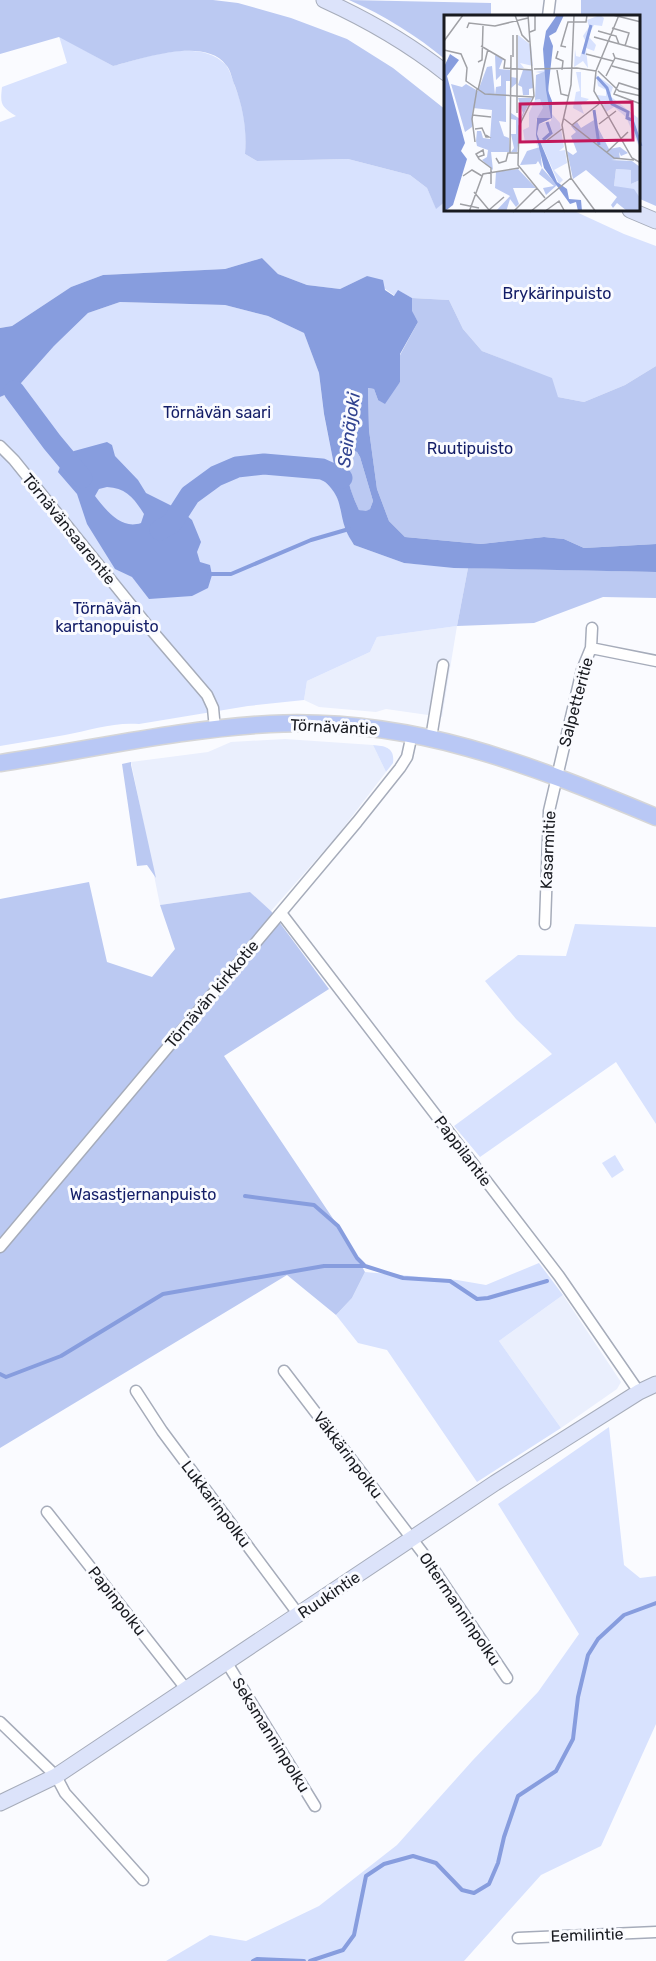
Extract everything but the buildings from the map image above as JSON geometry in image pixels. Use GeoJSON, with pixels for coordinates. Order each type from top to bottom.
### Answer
{"type":"FeatureCollection","features":[{"type":"Feature","properties":{"kind":"main road","name":"Törnäväntie"},"geometry":{"type":"LineString","coordinates":[[0,763],[215,729],[270,724],[351,726],[412,734],[486,752],[557,776],[656,817]]}},
{"type":"Feature","properties":{"kind":"street"},"geometry":{"type":"LineString","coordinates":[[324,0],[393,35],[444,72]]}},
{"type":"Feature","properties":{"kind":"street"},"geometry":{"type":"LineString","coordinates":[[548,15],[550,0]]}},
{"type":"Feature","properties":{"kind":"street"},"geometry":{"type":"LineString","coordinates":[[635,212],[656,221]]}},
{"type":"Feature","properties":{"kind":"street","name":"Törnävänsaarentie"},"geometry":{"type":"LineString","coordinates":[[0,446],[14,460],[148,626],[207,695],[213,708],[215,729]]}},
{"type":"Feature","properties":{"kind":"street","name":"Salpetteritie"},"geometry":{"type":"LineString","coordinates":[[557,776],[582,670],[591,648],[592,628]]}},
{"type":"Feature","properties":{"kind":"street"},"geometry":{"type":"LineString","coordinates":[[591,648],[656,661]]}},
{"type":"Feature","properties":{"kind":"street"},"geometry":{"type":"LineString","coordinates":[[430,738],[443,665]]}},
{"type":"Feature","properties":{"kind":"street","name":"Törnävän kirkkotie"},"geometry":{"type":"LineString","coordinates":[[0,1247],[400,768],[407,756],[412,734]]}},
{"type":"Feature","properties":{"kind":"street","name":"Kasarmitie"},"geometry":{"type":"LineString","coordinates":[[545,924],[549,811],[557,776]]}},
{"type":"Feature","properties":{"kind":"street","name":"Pappilantie"},"geometry":{"type":"LineString","coordinates":[[281,913],[559,1276],[639,1392]]}},
{"type":"Feature","properties":{"kind":"street","name":"Väkkärinpolku"},"geometry":{"type":"LineString","coordinates":[[284,1371],[411,1540]]}},
{"type":"Feature","properties":{"kind":"street","name":"Ruukintie"},"geometry":{"type":"LineString","coordinates":[[0,1803],[56,1776],[515,1470],[639,1392],[656,1384]]}},
{"type":"Feature","properties":{"kind":"street","name":"Lukkarinpolku"},"geometry":{"type":"LineString","coordinates":[[136,1391],[162,1431],[299,1615]]}},
{"type":"Feature","properties":{"kind":"street","name":"Papinpolku"},"geometry":{"type":"LineString","coordinates":[[47,1512],[187,1690]]}},
{"type":"Feature","properties":{"kind":"street","name":"Oltermanninpolku"},"geometry":{"type":"LineString","coordinates":[[411,1540],[422,1552],[507,1678]]}},
{"type":"Feature","properties":{"kind":"street","name":"Seksmanninpolku"},"geometry":{"type":"LineString","coordinates":[[227,1663],[315,1806]]}},
{"type":"Feature","properties":{"kind":"street"},"geometry":{"type":"LineString","coordinates":[[0,1722],[56,1776],[65,1793],[143,1880]]}},
{"type":"Feature","properties":{"kind":"street","name":"Eemilintie"},"geometry":{"type":"LineString","coordinates":[[518,1938],[656,1932]]}},
{"type":"Feature","properties":{"kind":"shaded area"},"geometry":{"type":"Polygon","coordinates":[[[457,626],[442,717],[386,709],[376,712],[319,707],[304,700],[307,681],[370,652],[377,637],[457,626]]]}},
{"type":"Feature","properties":{"kind":"shaded area"},"geometry":{"type":"Polygon","coordinates":[[[285,739],[373,745],[386,772],[337,836],[271,911],[250,892],[160,905],[131,762],[208,752],[231,742],[285,739]]]}},
{"type":"Feature","properties":{"kind":"shaded area"},"geometry":{"type":"Polygon","coordinates":[[[563,1295],[621,1382],[617,1389],[561,1428],[499,1341],[563,1295]]]}},
{"type":"Feature","properties":{"kind":"green space"},"geometry":{"type":"Polygon","coordinates":[[[0,0],[213,0],[238,3],[291,18],[347,39],[393,68],[444,108],[444,203],[436,209],[427,188],[410,175],[348,159],[257,161],[245,154],[244,119],[240,103],[230,72],[216,56],[203,52],[172,52],[113,66],[59,37],[0,54],[0,0]]]}},
{"type":"Feature","properties":{"kind":"green space"},"geometry":{"type":"Polygon","coordinates":[[[349,0],[491,3],[491,15],[444,15],[444,58],[375,12],[349,0]]]}},
{"type":"Feature","properties":{"kind":"green space"},"geometry":{"type":"Polygon","coordinates":[[[581,0],[656,0],[656,206],[641,199],[641,15],[581,15],[581,0]]]}},
{"type":"Feature","properties":{"kind":"green space","name":"Brykärinpuisto"},"geometry":{"type":"Polygon","coordinates":[[[59,36],[113,66],[170,52],[200,52],[214,56],[225,64],[230,72],[243,113],[245,154],[257,161],[348,159],[410,175],[427,188],[436,208],[444,202],[444,212],[576,212],[656,246],[656,366],[625,385],[584,402],[558,397],[528,369],[482,351],[463,329],[449,300],[412,298],[399,291],[395,296],[367,276],[340,289],[307,285],[278,274],[262,258],[225,269],[103,275],[71,287],[12,326],[0,328],[0,122],[16,116],[3,104],[2,87],[67,63],[59,36]]]}},
{"type":"Feature","properties":{"kind":"green space","name":"Ruutipuisto"},"geometry":{"type":"Polygon","coordinates":[[[412,298],[449,300],[463,329],[482,351],[552,378],[558,397],[584,402],[625,385],[656,366],[656,544],[584,548],[564,539],[544,537],[481,544],[405,537],[389,521],[377,489],[369,430],[368,388],[374,389],[378,400],[400,382],[400,355],[418,322],[411,311],[412,298]]]}},
{"type":"Feature","properties":{"kind":"green space"},"geometry":{"type":"Polygon","coordinates":[[[120,302],[225,305],[268,316],[304,333],[319,373],[324,415],[334,465],[323,480],[334,490],[341,507],[345,529],[354,545],[404,563],[468,568],[457,626],[377,637],[370,652],[307,681],[304,700],[248,706],[139,724],[111,725],[0,746],[0,397],[14,391],[54,346],[88,313],[120,302]]]}},
{"type":"Feature","properties":{"kind":"green space"},"geometry":{"type":"Polygon","coordinates":[[[352,450],[360,457],[373,501],[370,509],[365,512],[359,510],[348,481],[347,465],[352,450]]]}},
{"type":"Feature","properties":{"kind":"green space"},"geometry":{"type":"Polygon","coordinates":[[[468,568],[656,572],[656,598],[603,597],[534,623],[457,626],[468,568]]]}},
{"type":"Feature","properties":{"kind":"green space"},"geometry":{"type":"Polygon","coordinates":[[[373,745],[386,747],[393,754],[393,763],[386,772],[373,745]]]}},
{"type":"Feature","properties":{"kind":"green space"},"geometry":{"type":"Polygon","coordinates":[[[131,762],[156,878],[147,865],[137,866],[122,764],[131,762]]]}},
{"type":"Feature","properties":{"kind":"green space","name":"Wasastjernanpuisto"},"geometry":{"type":"Polygon","coordinates":[[[89,882],[107,962],[152,977],[175,949],[160,905],[250,892],[271,911],[329,989],[224,1056],[346,1238],[365,1272],[352,1298],[336,1315],[287,1275],[0,1448],[0,899],[89,882]]]}},
{"type":"Feature","properties":{"kind":"green space"},"geometry":{"type":"Polygon","coordinates":[[[575,924],[656,927],[656,1124],[616,1062],[480,1157],[454,1126],[552,1054],[516,1019],[485,981],[518,955],[566,956],[575,924]]]}},
{"type":"Feature","properties":{"kind":"green space"},"geometry":{"type":"Polygon","coordinates":[[[615,1155],[624,1170],[612,1178],[602,1163],[615,1155]]]}},
{"type":"Feature","properties":{"kind":"green space"},"geometry":{"type":"Polygon","coordinates":[[[539,1263],[563,1295],[499,1341],[561,1428],[477,1482],[387,1350],[358,1343],[336,1315],[352,1298],[365,1272],[457,1280],[486,1285],[539,1263]]]}},
{"type":"Feature","properties":{"kind":"green space"},"geometry":{"type":"Polygon","coordinates":[[[609,1427],[624,1565],[640,1578],[656,1576],[656,1724],[601,1846],[541,1875],[464,1961],[166,1961],[210,1935],[246,1941],[319,1906],[397,1845],[538,1692],[579,1634],[498,1504],[609,1427]]]}},
{"type":"Feature","properties":{"kind":"water","name":"Seinäjoki"},"geometry":{"type":"Polygon","coordinates":[[[262,258],[278,274],[307,285],[340,289],[367,276],[383,280],[385,290],[394,296],[398,290],[412,298],[412,311],[418,322],[400,354],[400,382],[385,404],[378,400],[374,389],[368,388],[369,430],[377,489],[389,521],[405,537],[481,544],[544,537],[564,539],[584,548],[656,544],[656,572],[454,568],[404,563],[354,545],[345,528],[337,497],[323,480],[325,471],[334,465],[319,373],[304,333],[268,316],[225,305],[120,302],[88,313],[54,346],[14,391],[0,397],[0,328],[12,326],[71,287],[103,275],[225,269],[262,258]],[[352,450],[349,457],[348,480],[359,510],[366,511],[370,509],[373,501],[357,452],[352,450]]]}},
{"type":"Feature","properties":{"kind":"water"},"geometry":{"type":"Polygon","coordinates":[[[107,442],[112,445],[115,456],[138,480],[146,493],[180,510],[192,520],[201,542],[197,552],[200,562],[210,565],[212,575],[208,588],[192,596],[149,599],[132,577],[115,569],[87,524],[77,494],[58,472],[64,457],[74,451],[107,442]],[[114,488],[99,489],[95,496],[109,513],[121,521],[127,524],[141,523],[144,514],[137,503],[129,495],[114,488]]]}},
{"type":"Feature","properties":{"kind":"waterway"},"geometry":{"type":"LineString","coordinates":[[14,391],[82,478]]}},
{"type":"Feature","properties":{"kind":"waterway","name":"Seinäjoki"},"geometry":{"type":"LineString","coordinates":[[160,530],[172,523],[190,495],[216,476],[237,467],[264,464],[322,469],[342,478]]}},
{"type":"Feature","properties":{"kind":"waterway"},"geometry":{"type":"LineString","coordinates":[[209,574],[231,574],[311,540],[349,529]]}},
{"type":"Feature","properties":{"kind":"waterway"},"geometry":{"type":"LineString","coordinates":[[245,1196],[314,1205],[338,1226],[357,1258],[364,1265]]}},
{"type":"Feature","properties":{"kind":"waterway"},"geometry":{"type":"LineString","coordinates":[[0,1374],[6,1377],[61,1356],[163,1294],[324,1266],[365,1266],[403,1278],[450,1281],[477,1299],[547,1281]]}},
{"type":"Feature","properties":{"kind":"waterway"},"geometry":{"type":"LineString","coordinates":[[310,1961],[343,1950],[354,1935],[366,1876],[384,1864],[413,1856],[436,1863],[462,1890],[474,1893],[489,1884],[498,1863],[518,1796],[556,1771],[573,1739],[578,1697],[588,1655],[598,1639],[624,1615],[656,1603]]}},
{"type":"Feature","properties":{"kind":"waterway"},"geometry":{"type":"LineString","coordinates":[[253,1961],[257,1959],[304,1961]]}},
{"type":"Feature","properties":{"kind":"park label","name":"Törnävän saari"},"geometry":{"type":"Point","coordinates":[217,412]}},
{"type":"Feature","properties":{"kind":"park label","name":"Törnävän kartanopuisto"},"geometry":{"type":"Point","coordinates":[107,617]}}]}
